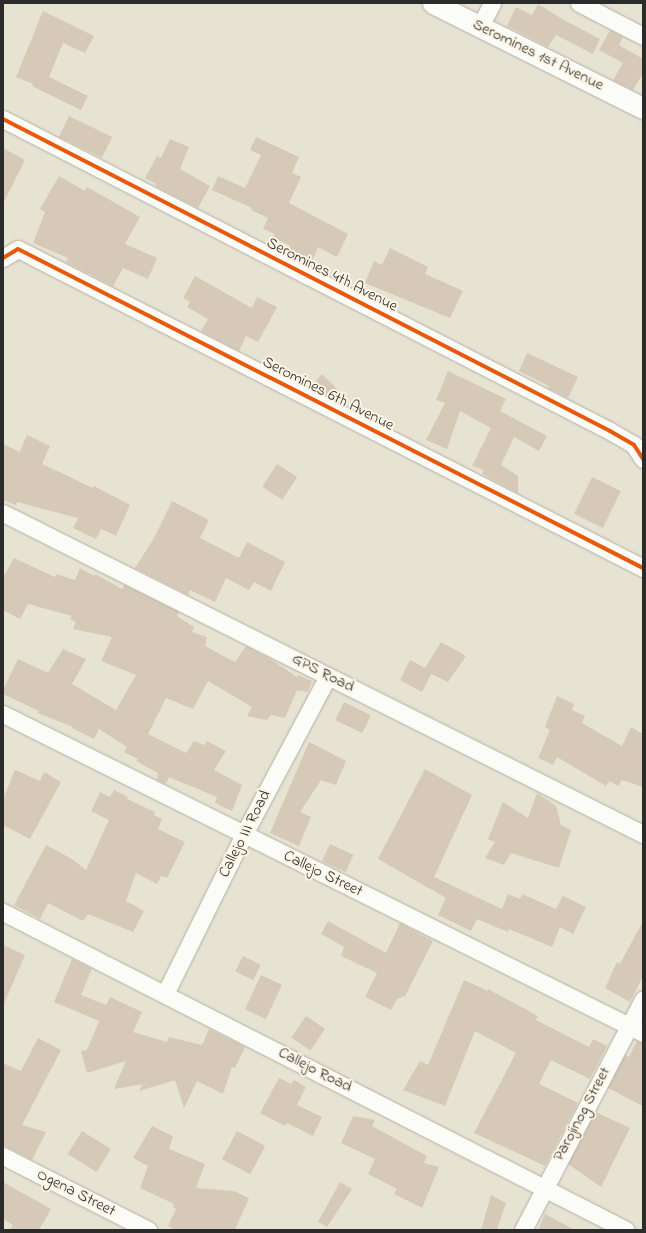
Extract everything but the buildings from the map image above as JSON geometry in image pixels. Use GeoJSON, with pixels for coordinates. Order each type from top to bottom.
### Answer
{"type":"FeatureCollection","features":[{"type":"Feature","properties":{"kind":"street","name":"Seromines 1st Avenue"},"geometry":{"type":"LineString","coordinates":[[432,3],[643,108]]}},
{"type":"Feature","properties":{"kind":"street"},"geometry":{"type":"LineString","coordinates":[[480,26],[492,3]]}},
{"type":"Feature","properties":{"kind":"street"},"geometry":{"type":"LineString","coordinates":[[580,3],[643,36]]}},
{"type":"Feature","properties":{"kind":"street","name":"Seromines 4th Avenue"},"geometry":{"type":"LineString","coordinates":[[3,119],[610,431],[634,445],[643,459]]}},
{"type":"Feature","properties":{"kind":"street","name":"Seromines 6th Avenue"},"geometry":{"type":"LineString","coordinates":[[3,258],[18,249],[643,568]]}},
{"type":"Feature","properties":{"kind":"street","name":"GPS Road"},"geometry":{"type":"LineString","coordinates":[[3,513],[643,834]]}},
{"type":"Feature","properties":{"kind":"street","name":"Callejo III Road"},"geometry":{"type":"LineString","coordinates":[[165,994],[244,834],[328,676]]}},
{"type":"Feature","properties":{"kind":"street","name":"Callejo Street"},"geometry":{"type":"LineString","coordinates":[[3,714],[636,1030]]}},
{"type":"Feature","properties":{"kind":"street","name":"Callejo Road"},"geometry":{"type":"LineString","coordinates":[[3,912],[626,1230]]}},
{"type":"Feature","properties":{"kind":"street","name":"Parojinog Street"},"geometry":{"type":"LineString","coordinates":[[523,1230],[544,1187],[636,1030],[643,999]]}},
{"type":"Feature","properties":{"kind":"street","name":"Ogena Street"},"geometry":{"type":"LineString","coordinates":[[3,1156],[148,1230]]}},
{"type":"Feature","properties":{"kind":"cycle path"},"geometry":{"type":"LineString","coordinates":[[3,119],[610,431],[634,445],[643,459]]}},
{"type":"Feature","properties":{"kind":"cycle path"},"geometry":{"type":"LineString","coordinates":[[3,258],[18,249],[643,568]]}}]}
